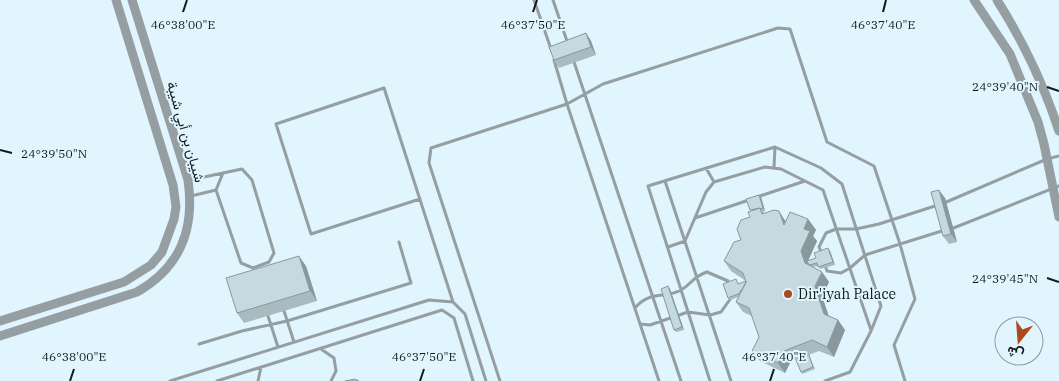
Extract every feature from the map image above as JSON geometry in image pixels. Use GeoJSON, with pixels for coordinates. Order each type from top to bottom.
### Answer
{"type":"FeatureCollection","features":[{"type":"Feature","properties":{"kind":"street","name":"شيبان بن أبي شيبة"},"geometry":{"type":"LineString","coordinates":[[0,321],[124,282],[151,265],[162,252],[170,234],[176,207],[173,185],[116,0]]}},
{"type":"Feature","properties":{"kind":"street","name":"شيبان بن أبي شيبة"},"geometry":{"type":"LineString","coordinates":[[0,336],[137,292],[152,283],[166,271],[185,237],[190,217],[188,180],[132,0]]}},
{"type":"Feature","properties":{"kind":"street"},"geometry":{"type":"LineString","coordinates":[[974,0],[1010,54],[1038,122],[1056,186],[1059,217]]}},
{"type":"Feature","properties":{"kind":"street"},"geometry":{"type":"LineString","coordinates":[[997,0],[1037,74],[1059,131]]}},
{"type":"Feature","properties":{"kind":"lane"},"geometry":{"type":"LineString","coordinates":[[534,0],[659,381]]}},
{"type":"Feature","properties":{"kind":"lane"},"geometry":{"type":"LineString","coordinates":[[553,0],[569,47]]}},
{"type":"Feature","properties":{"kind":"lane"},"geometry":{"type":"LineString","coordinates":[[500,381],[428,163],[431,148],[567,104],[603,84],[778,28],[790,30],[827,142],[874,166],[916,299],[894,346],[905,381]]}},
{"type":"Feature","properties":{"kind":"lane"},"geometry":{"type":"LineString","coordinates":[[572,56],[681,381]]}},
{"type":"Feature","properties":{"kind":"lane"},"geometry":{"type":"LineString","coordinates":[[420,199],[311,234],[276,124],[384,88],[420,199],[452,302],[465,314],[486,381]]}},
{"type":"Feature","properties":{"kind":"lane"},"geometry":{"type":"LineString","coordinates":[[774,168],[775,147]]}},
{"type":"Feature","properties":{"kind":"lane"},"geometry":{"type":"LineString","coordinates":[[710,381],[648,186],[775,147],[821,168],[842,184],[881,306],[850,372],[825,381]]}},
{"type":"Feature","properties":{"kind":"lane"},"geometry":{"type":"LineString","coordinates":[[1056,186],[963,225],[865,256],[841,273],[827,270],[820,247],[826,233],[836,229],[856,229],[892,220],[955,199],[1047,159],[1059,156]]}},
{"type":"Feature","properties":{"kind":"lane"},"geometry":{"type":"LineString","coordinates":[[668,247],[685,241],[706,192],[714,182],[765,167],[781,169],[823,190],[871,330]]}},
{"type":"Feature","properties":{"kind":"lane"},"geometry":{"type":"LineString","coordinates":[[706,168],[714,182]]}},
{"type":"Feature","properties":{"kind":"lane"},"geometry":{"type":"LineString","coordinates":[[188,180],[242,169],[252,180],[274,252],[269,262],[271,269]]}},
{"type":"Feature","properties":{"kind":"lane"},"geometry":{"type":"LineString","coordinates":[[223,173],[216,190],[242,263],[253,268],[269,262]]}},
{"type":"Feature","properties":{"kind":"lane"},"geometry":{"type":"LineString","coordinates":[[665,181],[731,381]]}},
{"type":"Feature","properties":{"kind":"lane"},"geometry":{"type":"LineString","coordinates":[[695,218],[805,181]]}},
{"type":"Feature","properties":{"kind":"lane"},"geometry":{"type":"LineString","coordinates":[[190,196],[216,190]]}},
{"type":"Feature","properties":{"kind":"lane"},"geometry":{"type":"LineString","coordinates":[[199,344],[242,331],[287,321],[411,283],[399,242]]}},
{"type":"Feature","properties":{"kind":"lane"},"geometry":{"type":"LineString","coordinates":[[253,268],[255,274]]}},
{"type":"Feature","properties":{"kind":"lane"},"geometry":{"type":"LineString","coordinates":[[635,308],[642,300],[681,290],[697,275],[707,272],[728,281],[730,287]]}},
{"type":"Feature","properties":{"kind":"lane"},"geometry":{"type":"LineString","coordinates":[[640,324],[650,325],[688,312],[710,315],[722,312],[733,294]]}},
{"type":"Feature","properties":{"kind":"lane"},"geometry":{"type":"LineString","coordinates":[[170,381],[429,300],[452,302]]}},
{"type":"Feature","properties":{"kind":"lane"},"geometry":{"type":"LineString","coordinates":[[217,381],[442,310],[454,318],[473,381]]}},
{"type":"Feature","properties":{"kind":"lane"},"geometry":{"type":"LineString","coordinates":[[284,311],[294,342]]}},
{"type":"Feature","properties":{"kind":"lane"},"geometry":{"type":"LineString","coordinates":[[268,316],[278,347]]}},
{"type":"Feature","properties":{"kind":"lane"},"geometry":{"type":"LineString","coordinates":[[320,348],[334,358],[336,371],[330,381]]}},
{"type":"Feature","properties":{"kind":"lane"},"geometry":{"type":"LineString","coordinates":[[258,381],[261,367]]}},
{"type":"Feature","properties":{"kind":"building"},"geometry":{"type":"Polygon","coordinates":[[[586,33],[591,47],[554,60],[549,47],[586,33]]]}},
{"type":"Feature","properties":{"kind":"building"},"geometry":{"type":"Polygon","coordinates":[[[939,190],[951,234],[943,236],[931,192],[939,190]]]}},
{"type":"Feature","properties":{"kind":"building"},"geometry":{"type":"Polygon","coordinates":[[[759,195],[763,208],[750,210],[746,199],[759,195]]]}},
{"type":"Feature","properties":{"kind":"building","name":"Dir'iyah Palace"},"geometry":{"type":"Polygon","coordinates":[[[760,208],[762,214],[774,210],[779,211],[784,225],[790,212],[808,219],[804,229],[810,231],[801,251],[805,263],[822,272],[815,286],[824,314],[838,320],[827,347],[812,340],[784,351],[778,363],[752,351],[759,337],[749,308],[736,302],[746,282],[743,273],[724,261],[734,242],[741,240],[737,229],[741,220],[750,217],[748,212],[760,208]]]}},
{"type":"Feature","properties":{"kind":"building"},"geometry":{"type":"Polygon","coordinates":[[[828,248],[833,262],[818,267],[817,263],[809,265],[807,261],[816,258],[814,253],[828,248]]]}},
{"type":"Feature","properties":{"kind":"building"},"geometry":{"type":"Polygon","coordinates":[[[299,256],[310,291],[237,313],[226,278],[299,256]]]}},
{"type":"Feature","properties":{"kind":"building"},"geometry":{"type":"Polygon","coordinates":[[[736,279],[738,284],[746,282],[740,293],[728,298],[723,284],[736,279]]]}},
{"type":"Feature","properties":{"kind":"building"},"geometry":{"type":"Polygon","coordinates":[[[668,286],[682,327],[674,330],[661,289],[668,286]]]}},
{"type":"Feature","properties":{"kind":"building"},"geometry":{"type":"Polygon","coordinates":[[[804,353],[805,356],[809,355],[813,367],[801,372],[796,360],[800,358],[798,355],[804,353]]]}},
{"type":"Feature","properties":{"kind":"place","name":"Dir'iyah Palace"},"geometry":{"type":"Point","coordinates":[788,294]}}]}
